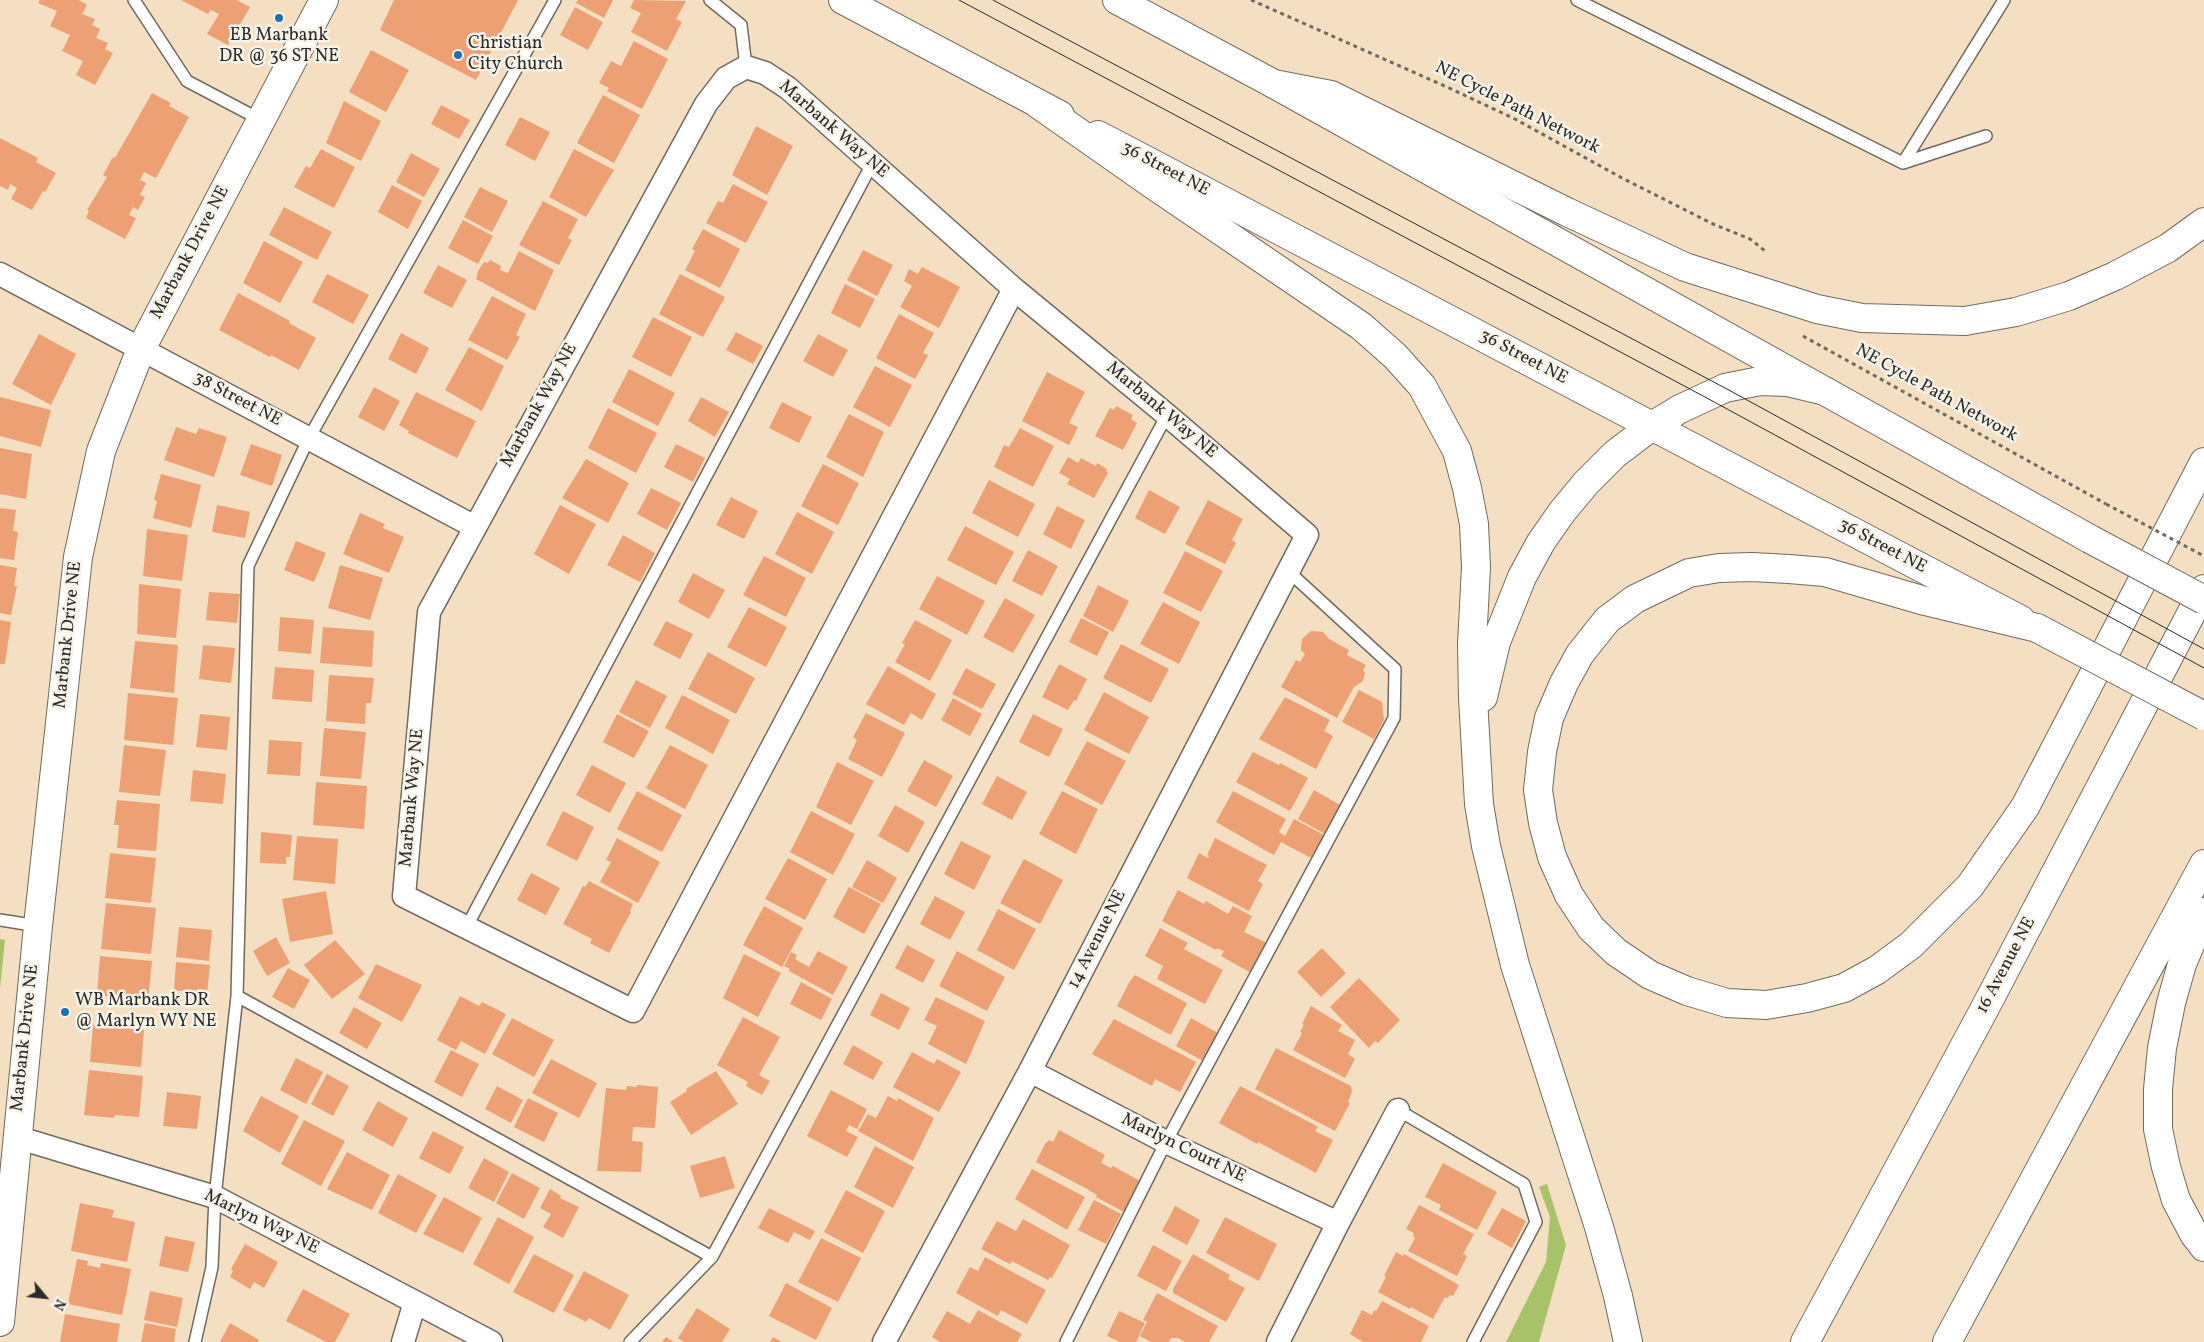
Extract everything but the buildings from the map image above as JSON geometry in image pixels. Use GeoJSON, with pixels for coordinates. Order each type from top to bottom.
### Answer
{"type":"FeatureCollection","features":[{"type":"Feature","properties":{"kind":"main road","name":"Marbank Drive NE"},"geometry":{"type":"LineString","coordinates":[[0,1322],[16,1137],[78,557],[101,451],[141,349],[324,0]]}},
{"type":"Feature","properties":{"kind":"main road","name":"36 Street NE"},"geometry":{"type":"LineString","coordinates":[[843,0],[2204,716]]}},
{"type":"Feature","properties":{"kind":"main road"},"geometry":{"type":"LineString","coordinates":[[1117,0],[1274,84],[2090,539],[2204,600]]}},
{"type":"Feature","properties":{"kind":"main road"},"geometry":{"type":"LineString","coordinates":[[1274,84],[1331,95],[1567,212],[1685,267],[1817,309],[1862,318],[1965,321],[2016,312],[2069,296],[2115,276],[2168,248],[2204,222]]}},
{"type":"Feature","properties":{"kind":"main road"},"geometry":{"type":"LineString","coordinates":[[1038,104],[1361,326],[1395,356],[1422,386],[1457,450],[1474,524],[1476,567],[1472,644],[1476,758],[1480,804],[1499,904],[1515,965],[1599,1227],[1618,1296],[1628,1342]]}},
{"type":"Feature","properties":{"kind":"main road"},"geometry":{"type":"LineString","coordinates":[[1476,758],[1484,688],[1499,634],[1522,577],[1541,542],[1580,490],[1615,454],[1652,426],[1680,409],[1725,388],[1760,381],[1787,382],[1824,391]]}},
{"type":"Feature","properties":{"kind":"main road"},"geometry":{"type":"LineString","coordinates":[[2037,628],[1925,601],[1825,572],[1789,569],[1719,568],[1689,573],[1635,599],[1607,620],[1580,654],[1548,718],[1538,790],[1543,823],[1552,857],[1569,895],[1591,928],[1616,952],[1650,975],[1687,991],[1728,1002],[1766,1005],[1807,998],[1844,988],[1877,970],[1911,946],[1970,886],[2025,807],[2204,462]]}},
{"type":"Feature","properties":{"kind":"main road","name":"16 Avenue NE"},"geometry":{"type":"LineString","coordinates":[[1805,1342],[1985,1008],[2204,589]]}},
{"type":"Feature","properties":{"kind":"main road"},"geometry":{"type":"LineString","coordinates":[[1947,1342],[2204,864]]}},
{"type":"Feature","properties":{"kind":"main road"},"geometry":{"type":"LineString","coordinates":[[2204,912],[2182,964],[2171,1002],[2162,1048],[2158,1089],[2158,1129],[2166,1167],[2176,1200],[2194,1234],[2204,1247]]}},
{"type":"Feature","properties":{"kind":"street","name":"Marbank Way NE"},"geometry":{"type":"LineString","coordinates":[[1014,289],[633,1011],[404,896],[429,612],[706,104],[726,78],[746,67],[765,73],[788,88],[1014,289],[1167,415],[1307,535]]}},
{"type":"Feature","properties":{"kind":"street","name":"38 Street NE"},"geometry":{"type":"LineString","coordinates":[[0,274],[475,527]]}},
{"type":"Feature","properties":{"kind":"street","name":"14 Avenue NE"},"geometry":{"type":"LineString","coordinates":[[884,1342],[1030,1071],[1307,535]]}},
{"type":"Feature","properties":{"kind":"street","name":"Marlyn Court NE"},"geometry":{"type":"LineString","coordinates":[[1030,1071],[1166,1142],[1338,1223]]}},
{"type":"Feature","properties":{"kind":"street"},"geometry":{"type":"LineString","coordinates":[[1278,1342],[1398,1110]]}},
{"type":"Feature","properties":{"kind":"street","name":"Marlyn Way NE"},"geometry":{"type":"LineString","coordinates":[[16,1137],[215,1197],[491,1342]]}},
{"type":"Feature","properties":{"kind":"street"},"geometry":{"type":"LineString","coordinates":[[403,1342],[415,1302]]}},
{"type":"Feature","properties":{"kind":"lane"},"geometry":{"type":"LineString","coordinates":[[134,0],[187,80],[261,120]]}},
{"type":"Feature","properties":{"kind":"lane"},"geometry":{"type":"LineString","coordinates":[[195,1342],[212,1267],[215,1197],[237,996],[248,566],[309,438],[554,0]]}},
{"type":"Feature","properties":{"kind":"lane"},"geometry":{"type":"LineString","coordinates":[[710,0],[741,25],[746,67]]}},
{"type":"Feature","properties":{"kind":"lane"},"geometry":{"type":"LineString","coordinates":[[1577,0],[1903,163],[1986,136]]}},
{"type":"Feature","properties":{"kind":"lane"},"geometry":{"type":"LineString","coordinates":[[1903,163],[2004,0]]}},
{"type":"Feature","properties":{"kind":"lane"},"geometry":{"type":"LineString","coordinates":[[466,928],[872,164]]}},
{"type":"Feature","properties":{"kind":"lane"},"geometry":{"type":"LineString","coordinates":[[630,1342],[712,1258],[1167,415]]}},
{"type":"Feature","properties":{"kind":"lane"},"geometry":{"type":"LineString","coordinates":[[1066,1342],[1166,1142],[1394,718],[1395,669],[1288,571]]}},
{"type":"Feature","properties":{"kind":"lane"},"geometry":{"type":"LineString","coordinates":[[0,920],[38,926]]}},
{"type":"Feature","properties":{"kind":"lane"},"geometry":{"type":"LineString","coordinates":[[237,996],[712,1258]]}},
{"type":"Feature","properties":{"kind":"lane"},"geometry":{"type":"LineString","coordinates":[[1398,1110],[1524,1184],[1536,1222],[1473,1342]]}},
{"type":"Feature","properties":{"kind":"path","name":"NE Cycle Path Network"},"geometry":{"type":"LineString","coordinates":[[1251,0],[1448,87],[1515,119],[1622,178],[1714,224],[1750,239],[1765,251]]}},
{"type":"Feature","properties":{"kind":"path","name":"NE Cycle Path Network"},"geometry":{"type":"LineString","coordinates":[[1796,332],[2106,504],[2204,556]]}},
{"type":"Feature","properties":{"kind":"green space"},"geometry":{"type":"Polygon","coordinates":[[[0,939],[5,940],[0,988],[0,939]]]}},
{"type":"Feature","properties":{"kind":"green space"},"geometry":{"type":"Polygon","coordinates":[[[1547,1184],[1566,1245],[1539,1342],[1506,1342],[1546,1262],[1550,1217],[1539,1187],[1547,1184]]]}},
{"type":"Feature","properties":{"kind":"tram line"},"geometry":{"type":"LineString","coordinates":[[959,0],[1705,397],[2204,668]]}},
{"type":"Feature","properties":{"kind":"tram line"},"geometry":{"type":"LineString","coordinates":[[993,0],[1725,388],[2204,649]]}},
{"type":"Feature","properties":{"kind":"place","name":"EB Marbank DR @ 36 ST NE"},"geometry":{"type":"Point","coordinates":[279,18]}},
{"type":"Feature","properties":{"kind":"place","name":"Christian City Church"},"geometry":{"type":"Point","coordinates":[458,55]}},
{"type":"Feature","properties":{"kind":"place","name":"WB Marbank DR @ Marlyn WY NE"},"geometry":{"type":"Point","coordinates":[65,1012]}}]}
